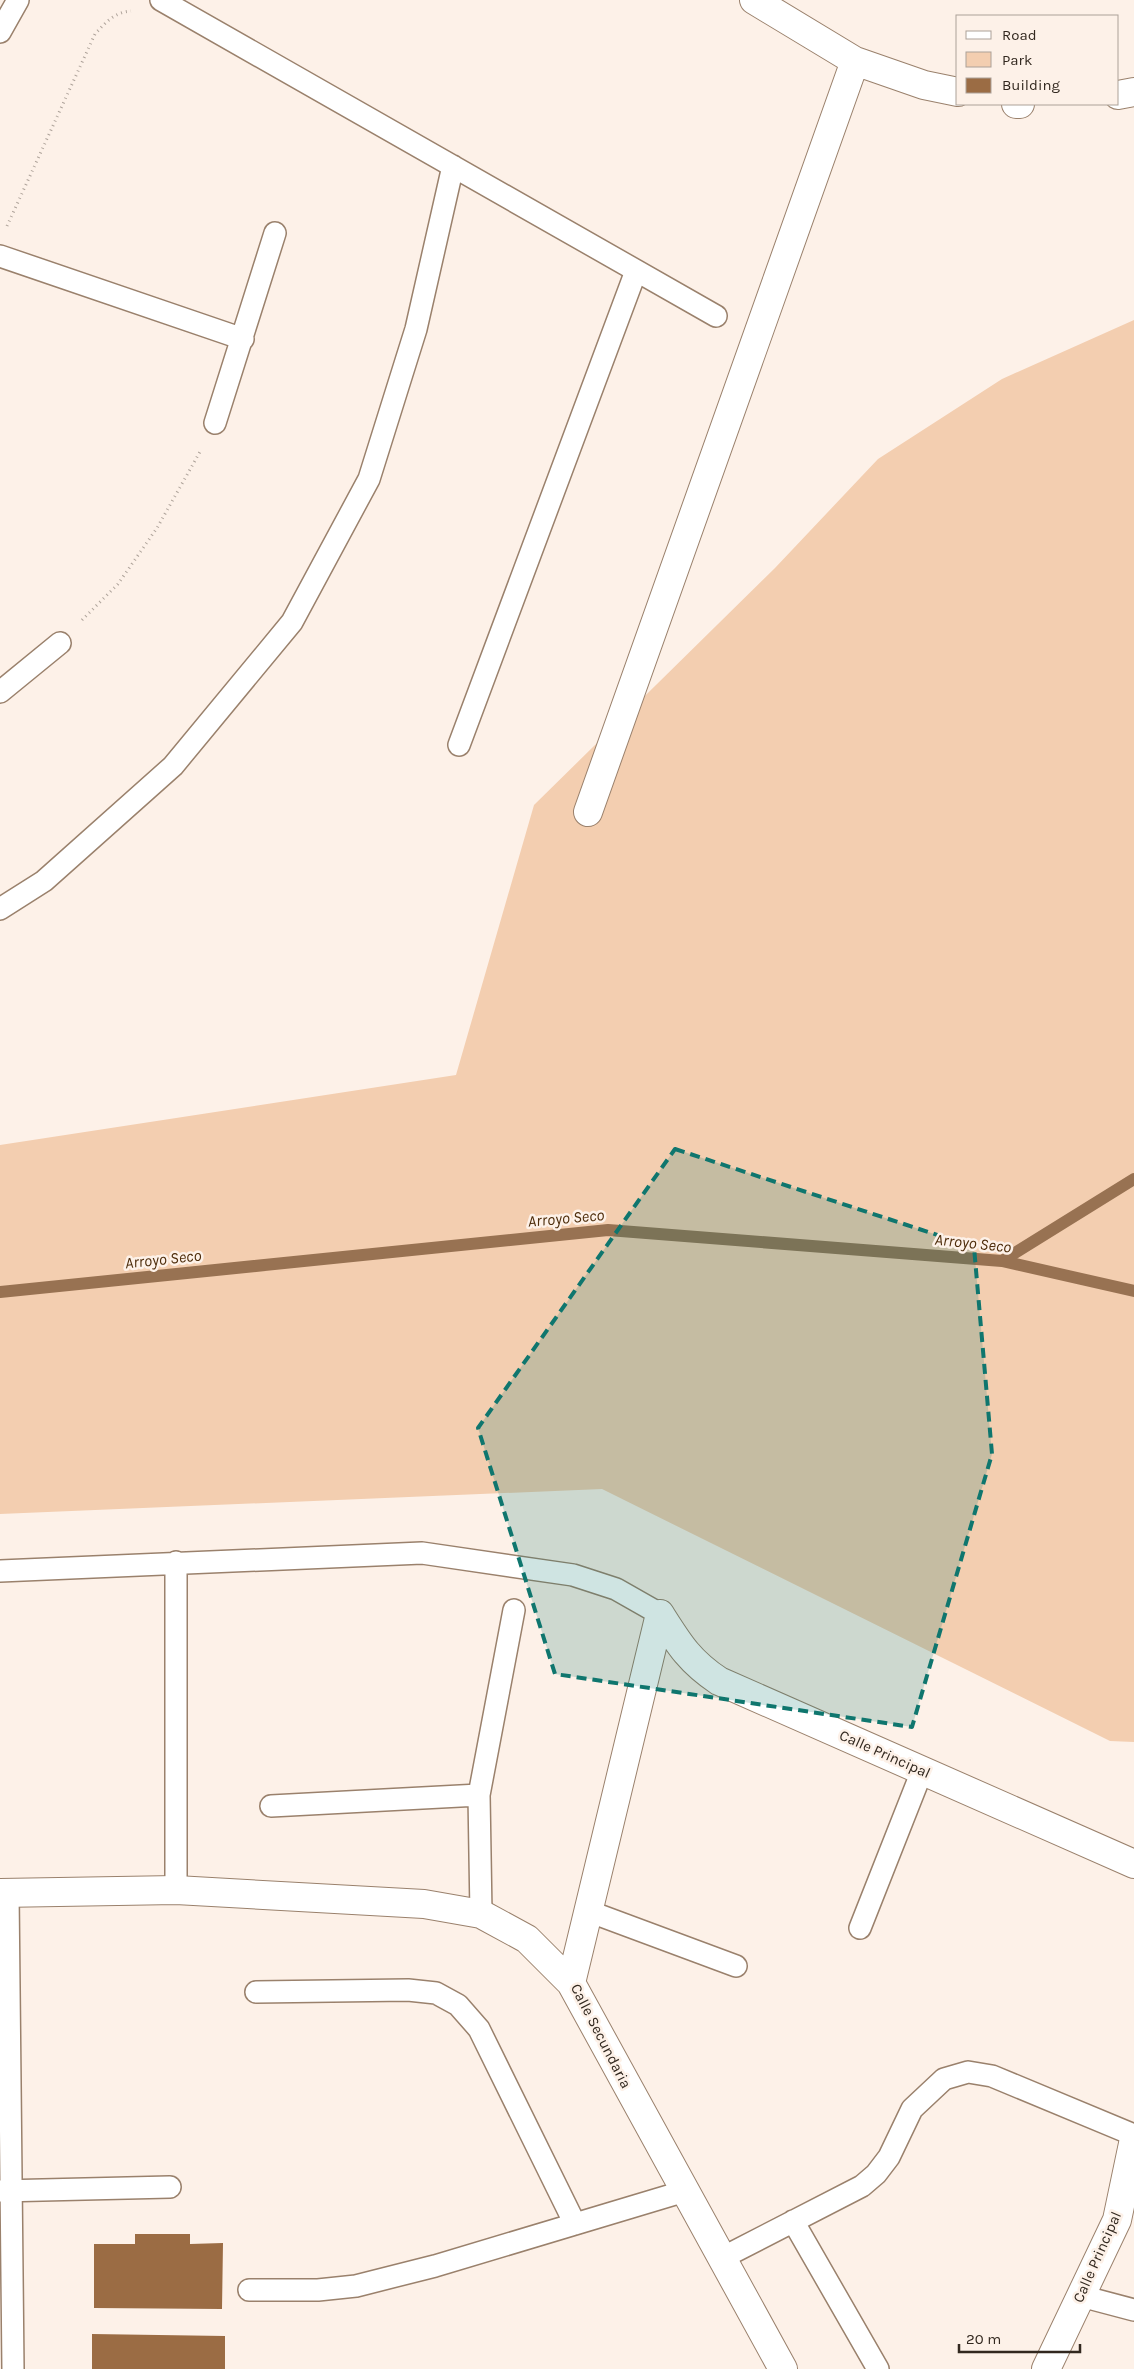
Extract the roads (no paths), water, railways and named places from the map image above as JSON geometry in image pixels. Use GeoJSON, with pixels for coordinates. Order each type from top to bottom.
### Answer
{"type":"FeatureCollection","features":[{"type":"Feature","properties":{"kind":"street"},"geometry":{"type":"LineString","coordinates":[[754,0],[855,61],[924,85],[956,92]]}},
{"type":"Feature","properties":{"kind":"street"},"geometry":{"type":"LineString","coordinates":[[588,812],[855,61]]}},
{"type":"Feature","properties":{"kind":"street"},"geometry":{"type":"LineString","coordinates":[[1119,95],[1134,92]]}},
{"type":"Feature","properties":{"kind":"street","name":"Calle Principal"},"geometry":{"type":"LineString","coordinates":[[660,1614],[683,1651],[701,1668],[719,1681],[1134,1864]]}},
{"type":"Feature","properties":{"kind":"street","name":"Calle Secundaria"},"geometry":{"type":"LineString","coordinates":[[660,1614],[570,1983],[783,2369]]}},
{"type":"Feature","properties":{"kind":"street"},"geometry":{"type":"LineString","coordinates":[[4,1893],[176,1890],[424,1904],[481,1914],[527,1939],[570,1983]]}},
{"type":"Feature","properties":{"kind":"street","name":"Calle Principal"},"geometry":{"type":"LineString","coordinates":[[1046,2369],[1081,2296],[1125,2223],[1134,2139]]}},
{"type":"Feature","properties":{"kind":"lane"},"geometry":{"type":"LineString","coordinates":[[0,32],[18,0]]}},
{"type":"Feature","properties":{"kind":"lane"},"geometry":{"type":"LineString","coordinates":[[161,0],[716,316]]}},
{"type":"Feature","properties":{"kind":"lane"},"geometry":{"type":"LineString","coordinates":[[0,910],[44,881],[173,766],[292,622],[369,479],[416,329],[454,166]]}},
{"type":"Feature","properties":{"kind":"lane"},"geometry":{"type":"LineString","coordinates":[[215,423],[275,233]]}},
{"type":"Feature","properties":{"kind":"lane"},"geometry":{"type":"LineString","coordinates":[[0,256],[243,339]]}},
{"type":"Feature","properties":{"kind":"lane"},"geometry":{"type":"LineString","coordinates":[[460,746],[636,270]]}},
{"type":"Feature","properties":{"kind":"lane"},"geometry":{"type":"LineString","coordinates":[[0,692],[60,643]]}},
{"type":"Feature","properties":{"kind":"lane"},"geometry":{"type":"LineString","coordinates":[[0,1571],[422,1553],[573,1575],[616,1589],[660,1614]]}},
{"type":"Feature","properties":{"kind":"lane"},"geometry":{"type":"LineString","coordinates":[[176,1562],[176,1890]]}},
{"type":"Feature","properties":{"kind":"lane"},"geometry":{"type":"LineString","coordinates":[[481,1914],[479,1795],[514,1610]]}},
{"type":"Feature","properties":{"kind":"lane"},"geometry":{"type":"LineString","coordinates":[[860,1928],[922,1771]]}},
{"type":"Feature","properties":{"kind":"lane"},"geometry":{"type":"LineString","coordinates":[[271,1806],[479,1795]]}},
{"type":"Feature","properties":{"kind":"lane"},"geometry":{"type":"LineString","coordinates":[[4,1893],[5,2191],[13,2369]]}},
{"type":"Feature","properties":{"kind":"lane"},"geometry":{"type":"LineString","coordinates":[[588,1911],[736,1966]]}},
{"type":"Feature","properties":{"kind":"lane"},"geometry":{"type":"LineString","coordinates":[[256,1992],[408,1990],[436,1993],[458,2006],[479,2029],[575,2224]]}},
{"type":"Feature","properties":{"kind":"lane"},"geometry":{"type":"LineString","coordinates":[[722,2258],[862,2186],[876,2174],[889,2157],[912,2109],[944,2079],[968,2072],[992,2076],[1134,2135]]}},
{"type":"Feature","properties":{"kind":"lane"},"geometry":{"type":"LineString","coordinates":[[5,2191],[170,2187]]}},
{"type":"Feature","properties":{"kind":"lane"},"geometry":{"type":"LineString","coordinates":[[249,2290],[318,2290],[356,2286],[435,2266],[685,2190]]}},
{"type":"Feature","properties":{"kind":"lane"},"geometry":{"type":"LineString","coordinates":[[793,2221],[878,2369]]}},
{"type":"Feature","properties":{"kind":"lane"},"geometry":{"type":"LineString","coordinates":[[1081,2296],[1134,2310]]}},
{"type":"Feature","properties":{"kind":"waterway"},"geometry":{"type":"LineString","coordinates":[[1002,1261],[1134,1179]]}},
{"type":"Feature","properties":{"kind":"waterway","name":"Arroyo Seco"},"geometry":{"type":"LineString","coordinates":[[0,1292],[608,1230],[1002,1261],[1134,1291]]}}]}
